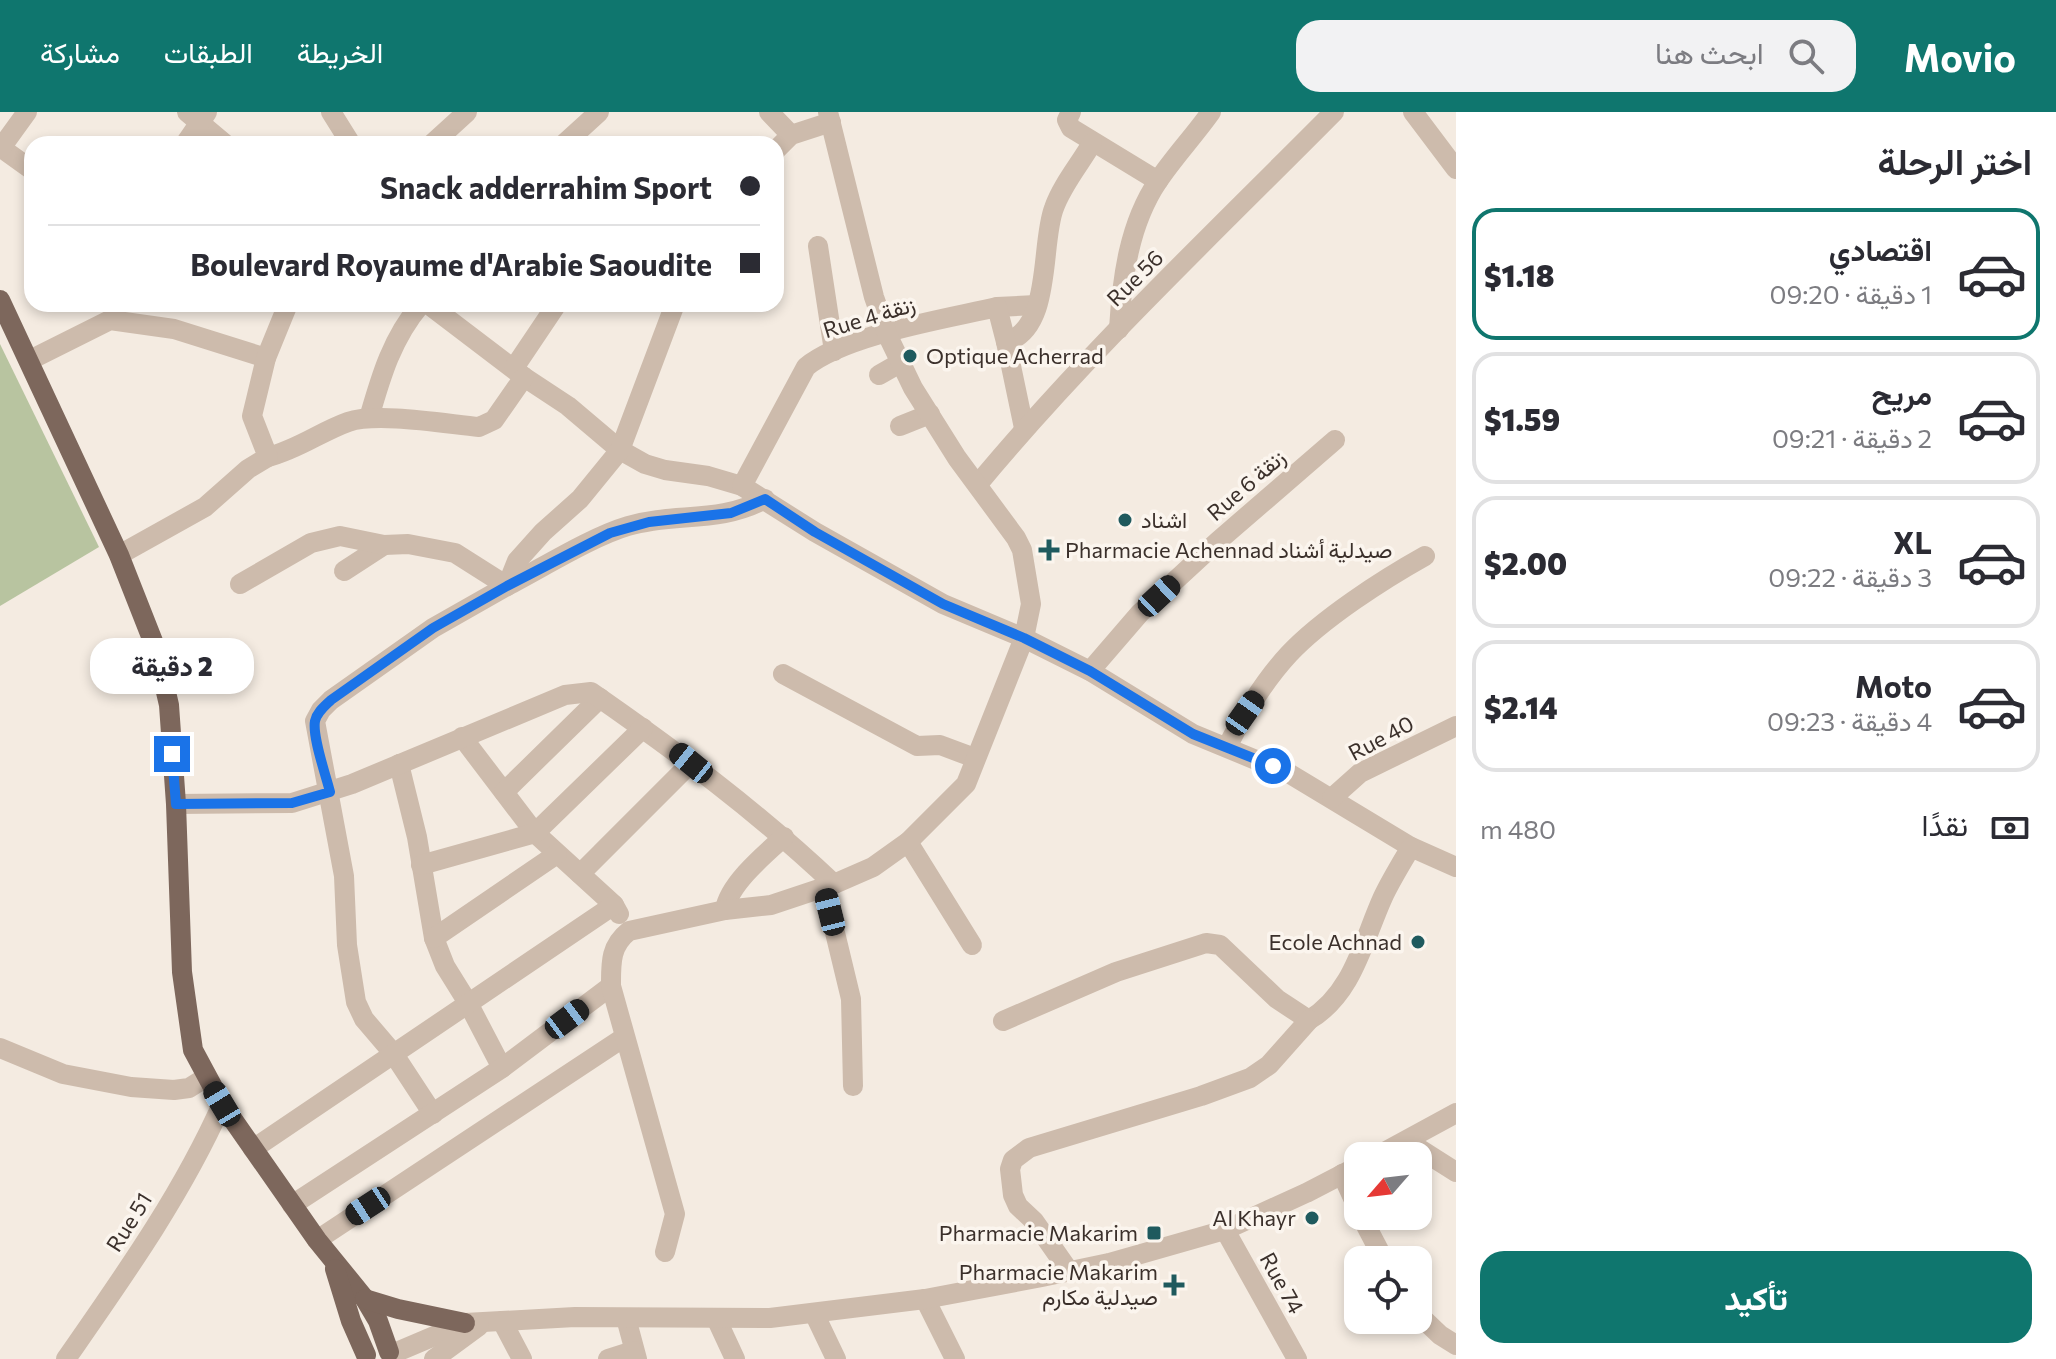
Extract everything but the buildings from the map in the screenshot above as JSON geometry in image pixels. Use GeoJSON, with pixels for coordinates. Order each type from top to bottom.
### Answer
{"type":"FeatureCollection","features":[{"type":"Feature","properties":{"kind":"main road"},"geometry":{"type":"LineString","coordinates":[[0,300],[119,555],[156,649],[169,705],[182,972],[193,1050],[205,1078],[253,1149],[333,1262],[365,1299],[394,1355]]}},
{"type":"Feature","properties":{"kind":"main road"},"geometry":{"type":"LineString","coordinates":[[333,1262],[364,1357],[374,1352],[394,1355]]}},
{"type":"Feature","properties":{"kind":"main road"},"geometry":{"type":"LineString","coordinates":[[365,1299],[420,1315],[483,1323]]}},
{"type":"Feature","properties":{"kind":"street"},"geometry":{"type":"LineString","coordinates":[[24,164],[1,147],[27,112]]}},
{"type":"Feature","properties":{"kind":"street"},"geometry":{"type":"LineString","coordinates":[[331,112],[346,136]]}},
{"type":"Feature","properties":{"kind":"street"},"geometry":{"type":"LineString","coordinates":[[441,136],[467,112]]}},
{"type":"Feature","properties":{"kind":"street"},"geometry":{"type":"LineString","coordinates":[[573,136],[599,112]]}},
{"type":"Feature","properties":{"kind":"street"},"geometry":{"type":"LineString","coordinates":[[769,112],[780,136]]}},
{"type":"Feature","properties":{"kind":"street"},"geometry":{"type":"LineString","coordinates":[[1071,112],[1068,125],[1092,143],[1158,181]]}},
{"type":"Feature","properties":{"kind":"street"},"geometry":{"type":"LineString","coordinates":[[1119,329],[1121,285],[1146,202],[1158,181],[1211,112]]}},
{"type":"Feature","properties":{"kind":"street","name":"Rue 56"},"geometry":{"type":"LineString","coordinates":[[978,484],[1024,428],[1334,112]]}},
{"type":"Feature","properties":{"kind":"street"},"geometry":{"type":"LineString","coordinates":[[1413,112],[1456,169]]}},
{"type":"Feature","properties":{"kind":"street"},"geometry":{"type":"LineString","coordinates":[[189,136],[198,116],[217,136]]}},
{"type":"Feature","properties":{"kind":"street"},"geometry":{"type":"LineString","coordinates":[[665,1252],[675,1214],[623,1038],[611,986],[612,955],[619,939],[629,931],[725,910],[771,905],[829,886],[873,867],[908,842],[966,784],[1024,638],[1031,604],[1022,550],[1016,538],[957,458],[900,363],[887,334],[874,297],[829,117],[784,141]]}},
{"type":"Feature","properties":{"kind":"street"},"geometry":{"type":"LineString","coordinates":[[1006,342],[1018,339],[1025,331],[1036,305],[1046,262],[1054,206],[1092,143]]}},
{"type":"Feature","properties":{"kind":"street"},"geometry":{"type":"LineString","coordinates":[[818,246],[834,351]]}},
{"type":"Feature","properties":{"kind":"street","name":"Rue 4 زنقة"},"geometry":{"type":"LineString","coordinates":[[742,486],[806,367],[819,357],[887,334],[997,307],[1036,305]]}},
{"type":"Feature","properties":{"kind":"street"},"geometry":{"type":"LineString","coordinates":[[997,307],[1024,428]]}},
{"type":"Feature","properties":{"kind":"street"},"geometry":{"type":"LineString","coordinates":[[94,312],[97,326]]}},
{"type":"Feature","properties":{"kind":"street"},"geometry":{"type":"LineString","coordinates":[[268,457],[252,416],[266,358],[285,312]]}},
{"type":"Feature","properties":{"kind":"street"},"geometry":{"type":"LineString","coordinates":[[369,418],[388,354],[403,325],[414,312]]}},
{"type":"Feature","properties":{"kind":"street"},"geometry":{"type":"LineString","coordinates":[[439,312],[568,406],[620,450],[645,464],[742,486],[815,532],[943,604],[1024,638],[1090,671],[1193,734],[1290,774],[1411,847],[1456,867]]}},
{"type":"Feature","properties":{"kind":"street"},"geometry":{"type":"LineString","coordinates":[[119,555],[205,507],[248,469],[268,457],[291,451],[348,422],[369,418],[479,427],[494,420],[553,312]]}},
{"type":"Feature","properties":{"kind":"street"},"geometry":{"type":"LineString","coordinates":[[507,586],[517,561],[543,532],[580,499],[620,450],[672,312]]}},
{"type":"Feature","properties":{"kind":"street"},"geometry":{"type":"LineString","coordinates":[[30,360],[110,320],[174,329],[266,358]]}},
{"type":"Feature","properties":{"kind":"street"},"geometry":{"type":"LineString","coordinates":[[879,375],[900,363]]}},
{"type":"Feature","properties":{"kind":"street"},"geometry":{"type":"LineString","coordinates":[[900,426],[930,414]]}},
{"type":"Feature","properties":{"kind":"street","name":"Rue 6 زنقة"},"geometry":{"type":"LineString","coordinates":[[1090,671],[1140,613],[1335,440]]}},
{"type":"Feature","properties":{"kind":"street"},"geometry":{"type":"LineString","coordinates":[[433,1114],[393,1053],[364,1019],[356,1002],[347,945],[344,876],[315,721],[331,700],[433,628],[507,586],[626,527],[717,516],[746,509],[765,499]]}},
{"type":"Feature","properties":{"kind":"street"},"geometry":{"type":"LineString","coordinates":[[240,584],[311,543],[340,536],[384,545],[408,544],[455,553],[507,586]]}},
{"type":"Feature","properties":{"kind":"street"},"geometry":{"type":"LineString","coordinates":[[344,571],[384,545]]}},
{"type":"Feature","properties":{"kind":"street"},"geometry":{"type":"LineString","coordinates":[[1227,747],[1245,713],[1291,652],[1388,576],[1425,556]]}},
{"type":"Feature","properties":{"kind":"street"},"geometry":{"type":"LineString","coordinates":[[783,674],[917,746],[940,745],[975,758]]}},
{"type":"Feature","properties":{"kind":"street"},"geometry":{"type":"LineString","coordinates":[[176,804],[292,803],[330,792],[565,695],[591,692],[691,763],[784,837],[829,886],[851,999],[853,1086]]}},
{"type":"Feature","properties":{"kind":"street"},"geometry":{"type":"LineString","coordinates":[[504,792],[600,698]]}},
{"type":"Feature","properties":{"kind":"street","name":"Rue 40"},"geometry":{"type":"LineString","coordinates":[[1332,798],[1360,773],[1456,726]]}},
{"type":"Feature","properties":{"kind":"street"},"geometry":{"type":"LineString","coordinates":[[421,865],[535,833],[643,728]]}},
{"type":"Feature","properties":{"kind":"street"},"geometry":{"type":"LineString","coordinates":[[462,737],[535,833],[614,905],[629,931]]}},
{"type":"Feature","properties":{"kind":"street"},"geometry":{"type":"LineString","coordinates":[[580,874],[691,763]]}},
{"type":"Feature","properties":{"kind":"street"},"geometry":{"type":"LineString","coordinates":[[399,764],[417,837],[434,938],[445,966],[502,1068]]}},
{"type":"Feature","properties":{"kind":"street"},"geometry":{"type":"LineString","coordinates":[[725,910],[727,899],[761,857],[784,837]]}},
{"type":"Feature","properties":{"kind":"street"},"geometry":{"type":"LineString","coordinates":[[908,842],[972,945]]}},
{"type":"Feature","properties":{"kind":"street"},"geometry":{"type":"LineString","coordinates":[[1069,1271],[1034,1221],[1018,1206],[1013,1195],[1010,1169],[1017,1154],[1201,1096],[1250,1078],[1269,1065],[1309,1020],[1332,1002],[1346,983],[1382,899],[1411,847]]}},
{"type":"Feature","properties":{"kind":"street"},"geometry":{"type":"LineString","coordinates":[[434,938],[557,854]]}},
{"type":"Feature","properties":{"kind":"street"},"geometry":{"type":"LineString","coordinates":[[253,1149],[614,905]]}},
{"type":"Feature","properties":{"kind":"street"},"geometry":{"type":"LineString","coordinates":[[1003,1021],[1116,972],[1206,943],[1220,945],[1277,999],[1309,1020]]}},
{"type":"Feature","properties":{"kind":"street"},"geometry":{"type":"LineString","coordinates":[[292,1205],[502,1068],[611,986]]}},
{"type":"Feature","properties":{"kind":"street"},"geometry":{"type":"LineString","coordinates":[[317,1240],[623,1038]]}},
{"type":"Feature","properties":{"kind":"street"},"geometry":{"type":"LineString","coordinates":[[0,1048],[63,1074],[131,1087],[174,1090],[189,1088],[205,1078]]}},
{"type":"Feature","properties":{"kind":"street","name":"Rue 51"},"geometry":{"type":"LineString","coordinates":[[66,1359],[138,1254],[191,1167],[222,1104]]}},
{"type":"Feature","properties":{"kind":"street"},"geometry":{"type":"LineString","coordinates":[[1456,1113],[1407,1141],[1456,1172]]}},
{"type":"Feature","properties":{"kind":"street"},"geometry":{"type":"LineString","coordinates":[[394,1355],[483,1323],[626,1318],[770,1318],[925,1299],[1109,1263],[1225,1230],[1344,1173]]}},
{"type":"Feature","properties":{"kind":"street","name":"Rue 74"},"geometry":{"type":"LineString","coordinates":[[1225,1230],[1297,1359]]}},
{"type":"Feature","properties":{"kind":"street"},"geometry":{"type":"LineString","coordinates":[[925,1299],[955,1359]]}},
{"type":"Feature","properties":{"kind":"street"},"geometry":{"type":"LineString","coordinates":[[814,1313],[836,1359]]}},
{"type":"Feature","properties":{"kind":"street"},"geometry":{"type":"LineString","coordinates":[[608,1359],[635,1355],[626,1318]]}},
{"type":"Feature","properties":{"kind":"street"},"geometry":{"type":"LineString","coordinates":[[716,1318],[735,1359]]}},
{"type":"Feature","properties":{"kind":"street"},"geometry":{"type":"LineString","coordinates":[[434,1359],[483,1323]]}},
{"type":"Feature","properties":{"kind":"street"},"geometry":{"type":"LineString","coordinates":[[483,1323],[522,1359]]}},
{"type":"Feature","properties":{"kind":"street"},"geometry":{"type":"LineString","coordinates":[[1432,1327],[1456,1345]]}},
{"type":"Feature","properties":{"kind":"green space"},"geometry":{"type":"Polygon","coordinates":[[[0,344],[99,547],[0,606],[0,344]]]}},
{"type":"Feature","properties":{"kind":"place","name":"Optique Acherrad"},"geometry":{"type":"Point","coordinates":[910,356]}},
{"type":"Feature","properties":{"kind":"place","name":"اشناد"},"geometry":{"type":"Point","coordinates":[1125,520]}},
{"type":"Feature","properties":{"kind":"place","name":"Pharmacie Achennad صيدلية أشناد"},"geometry":{"type":"Point","coordinates":[1049,550]}},
{"type":"Feature","properties":{"kind":"place","name":"Ecole Achnad"},"geometry":{"type":"Point","coordinates":[1418,942]}},
{"type":"Feature","properties":{"kind":"place","name":"Al Khayr"},"geometry":{"type":"Point","coordinates":[1312,1218]}},
{"type":"Feature","properties":{"kind":"place","name":"Pharmacie Makarim"},"geometry":{"type":"Point","coordinates":[1154,1233]}},
{"type":"Feature","properties":{"kind":"place","name":"Pharmacie Makarim صيدلية مكارم"},"geometry":{"type":"Point","coordinates":[1174,1285]}},
{"type":"Feature","properties":{"kind":"route"},"geometry":{"type":"LineString","coordinates":[[172,754],[176,804],[292,803],[330,792],[316,735],[315,721],[321,710],[433,628],[610,533],[649,522],[731,513],[765,499],[815,532],[943,604],[1024,638],[1090,671],[1193,734],[1273,766]]}}]}
